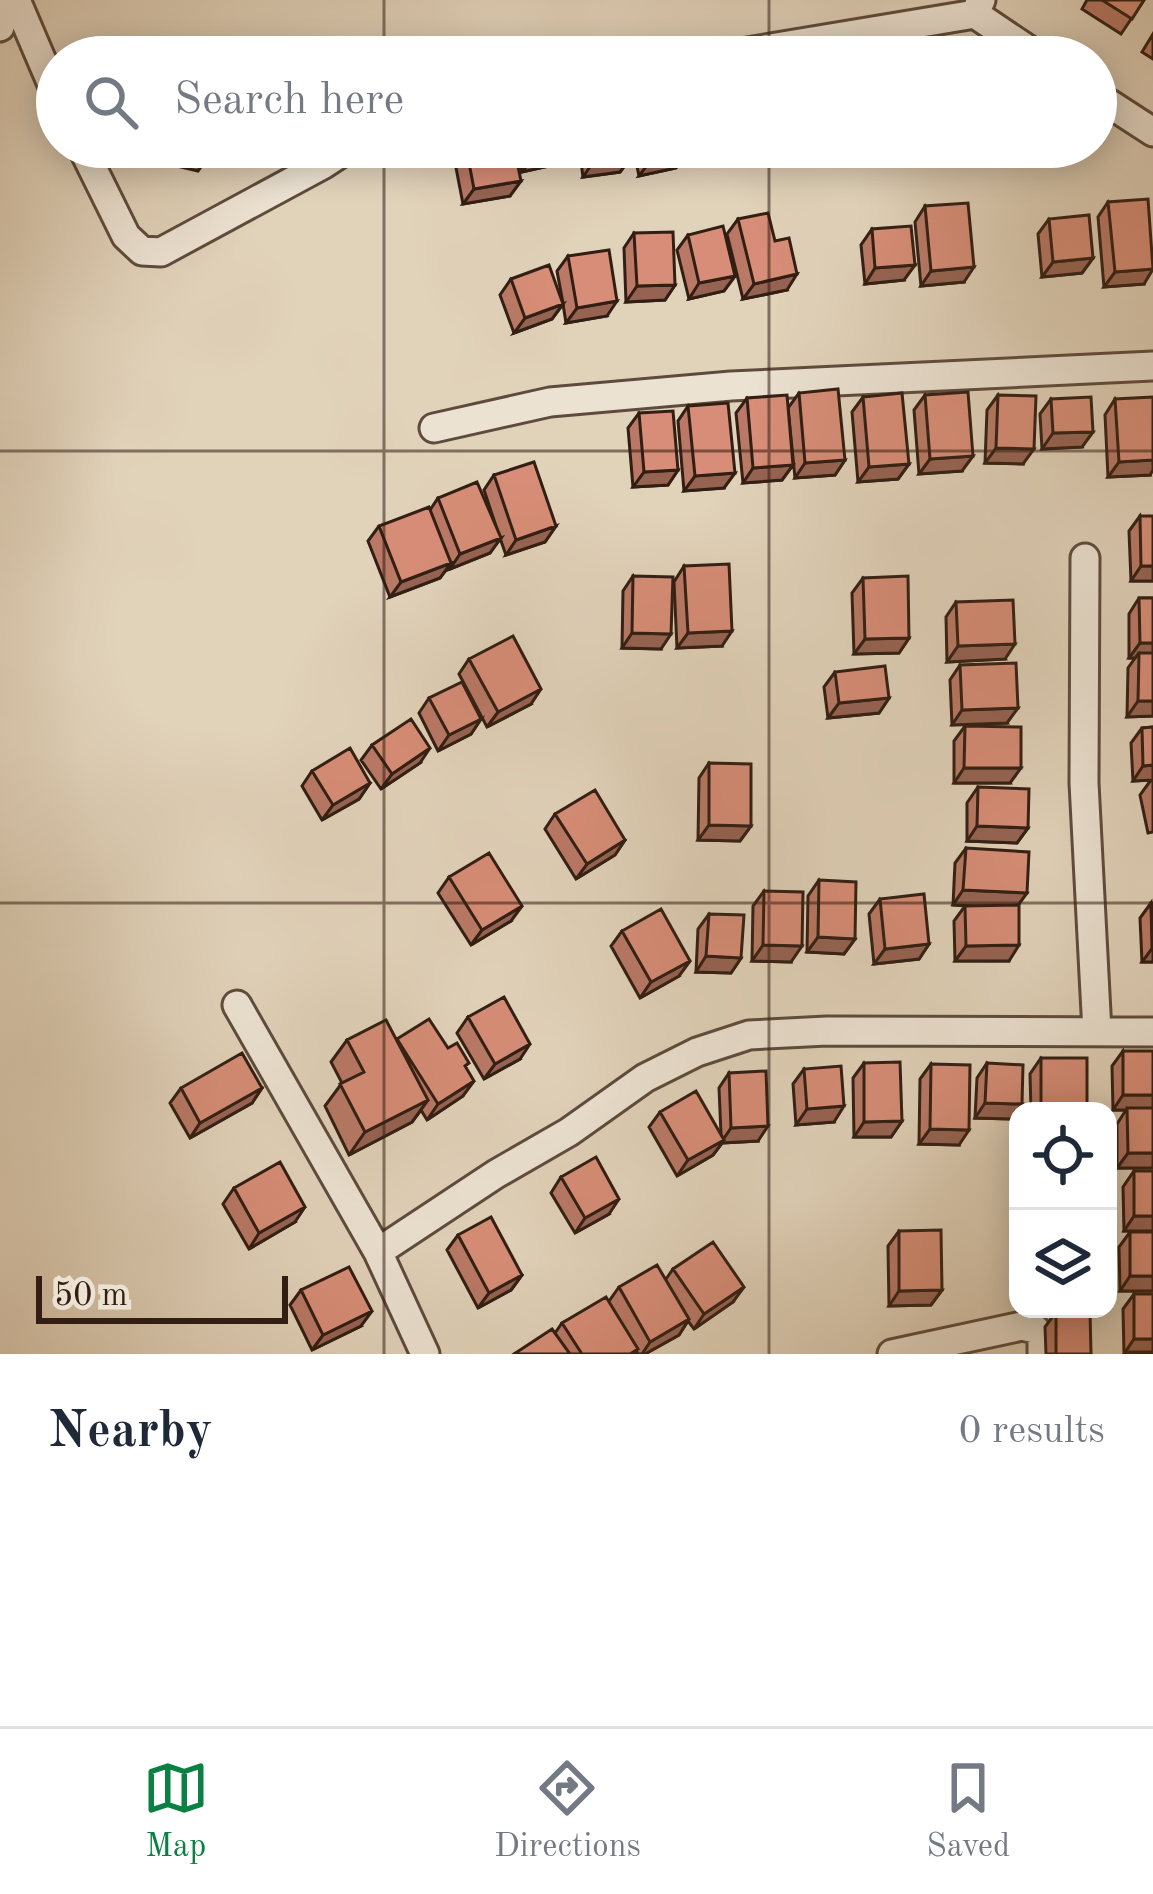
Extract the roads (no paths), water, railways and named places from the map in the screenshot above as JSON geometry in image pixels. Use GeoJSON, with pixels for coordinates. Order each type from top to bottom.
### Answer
{"type":"FeatureCollection","features":[{"type":"Feature","properties":{"kind":"street"},"geometry":{"type":"LineString","coordinates":[[0,27],[5,0]]}},
{"type":"Feature","properties":{"kind":"street"},"geometry":{"type":"LineString","coordinates":[[16,0],[36,47]]}},
{"type":"Feature","properties":{"kind":"street"},"geometry":{"type":"LineString","coordinates":[[827,36],[978,7],[1013,36]]}},
{"type":"Feature","properties":{"kind":"street"},"geometry":{"type":"LineString","coordinates":[[1117,108],[1153,132]]}},
{"type":"Feature","properties":{"kind":"street"},"geometry":{"type":"LineString","coordinates":[[92,168],[126,236],[142,251],[160,252],[316,168]]}},
{"type":"Feature","properties":{"kind":"street"},"geometry":{"type":"LineString","coordinates":[[434,428],[550,402],[730,386],[1153,366]]}},
{"type":"Feature","properties":{"kind":"street"},"geometry":{"type":"LineString","coordinates":[[1085,558],[1084,783],[1097,1032]]}},
{"type":"Feature","properties":{"kind":"street"},"geometry":{"type":"LineString","coordinates":[[237,1005],[378,1252],[425,1354]]}},
{"type":"Feature","properties":{"kind":"street"},"geometry":{"type":"LineString","coordinates":[[378,1252],[569,1132],[645,1078],[698,1052],[749,1035],[826,1030],[1153,1032]]}},
{"type":"Feature","properties":{"kind":"street"},"geometry":{"type":"LineString","coordinates":[[892,1354],[1022,1326],[1035,1329],[1042,1338],[1042,1354]]}}]}
